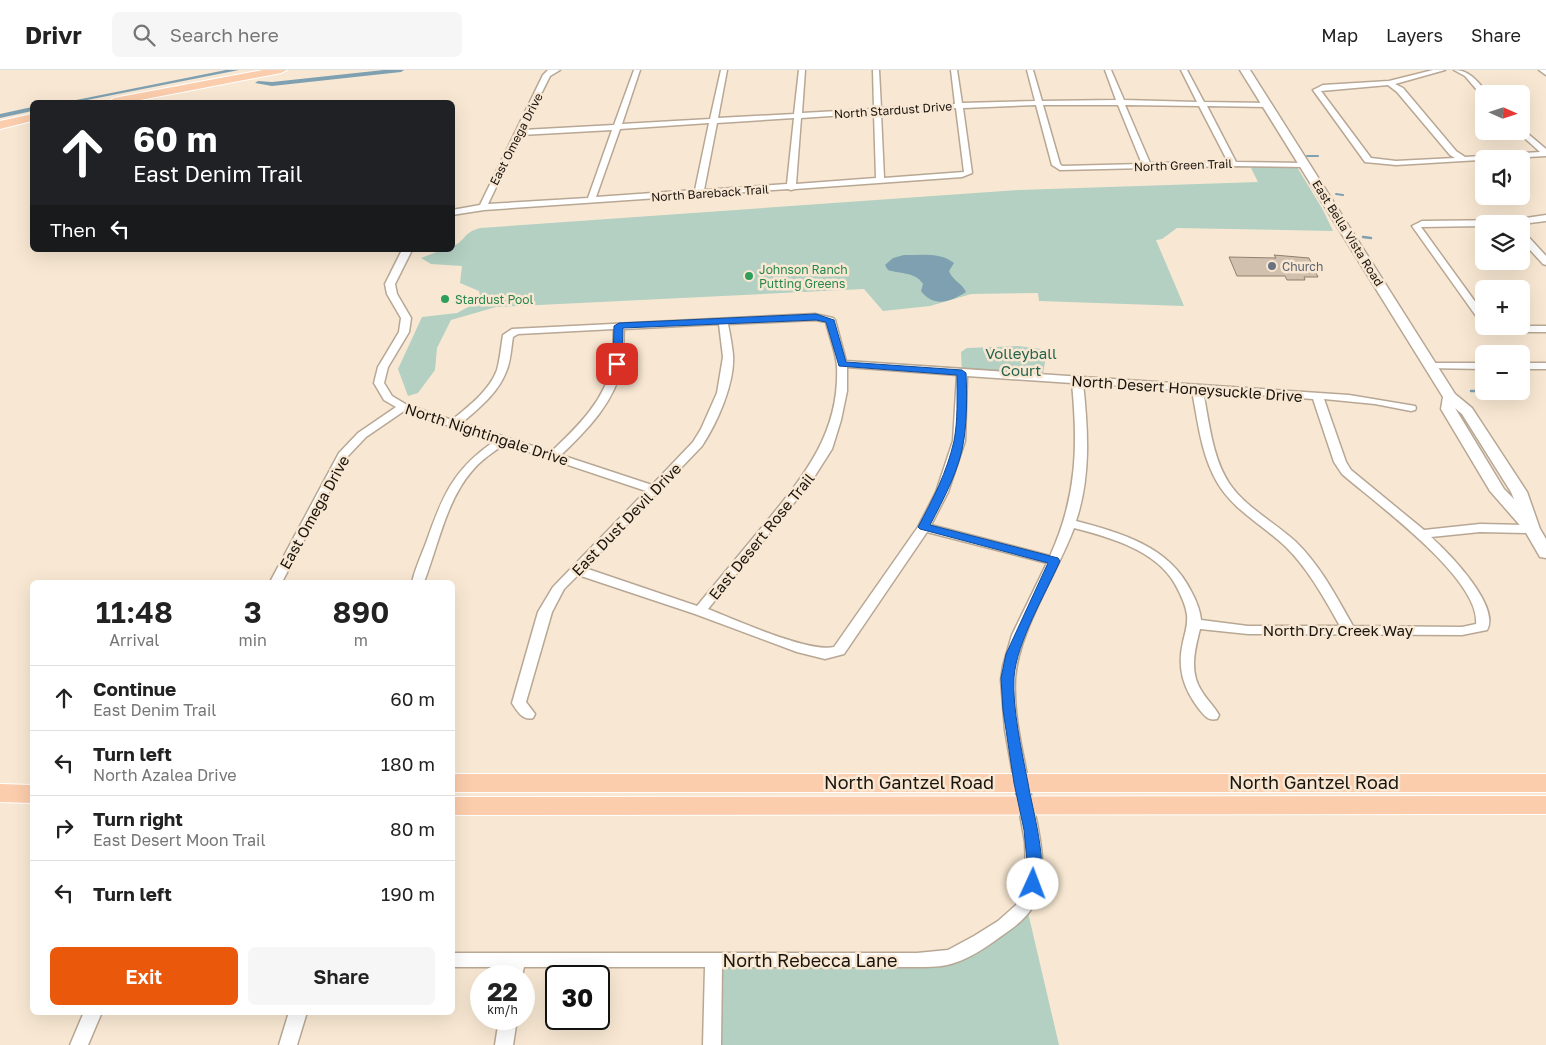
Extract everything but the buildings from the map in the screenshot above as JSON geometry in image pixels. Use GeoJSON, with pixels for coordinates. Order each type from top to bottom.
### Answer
{"type":"FeatureCollection","features":[{"type":"Feature","properties":{"kind":"main road"},"geometry":{"type":"LineString","coordinates":[[124,100],[281,70]]}},
{"type":"Feature","properties":{"kind":"main road"},"geometry":{"type":"LineString","coordinates":[[0,125],[30,118]]}},
{"type":"Feature","properties":{"kind":"main road","name":"North Gantzel Road"},"geometry":{"type":"LineString","coordinates":[[455,783],[1546,804]]}},
{"type":"Feature","properties":{"kind":"main road","name":"North Gantzel Road"},"geometry":{"type":"LineString","coordinates":[[455,806],[1546,783]]}},
{"type":"Feature","properties":{"kind":"main road"},"geometry":{"type":"LineString","coordinates":[[0,794],[30,794]]}},
{"type":"Feature","properties":{"kind":"street"},"geometry":{"type":"LineString","coordinates":[[591,200],[637,70]]}},
{"type":"Feature","properties":{"kind":"street"},"geometry":{"type":"LineString","coordinates":[[699,193],[724,70]]}},
{"type":"Feature","properties":{"kind":"street"},"geometry":{"type":"LineString","coordinates":[[791,188],[802,70]]}},
{"type":"Feature","properties":{"kind":"street"},"geometry":{"type":"LineString","coordinates":[[876,70],[879,110],[880,181]]}},
{"type":"Feature","properties":{"kind":"street"},"geometry":{"type":"LineString","coordinates":[[954,70],[960,105]]}},
{"type":"Feature","properties":{"kind":"street"},"geometry":{"type":"LineString","coordinates":[[1030,70],[1039,103]]}},
{"type":"Feature","properties":{"kind":"street"},"geometry":{"type":"LineString","coordinates":[[1108,70],[1144,161],[1148,166]]}},
{"type":"Feature","properties":{"kind":"street"},"geometry":{"type":"LineString","coordinates":[[1184,70],[1233,164]]}},
{"type":"Feature","properties":{"kind":"street","name":"East Bella Vista Road"},"geometry":{"type":"LineString","coordinates":[[1245,70],[1450,397],[1448,408],[1498,491],[1532,529],[1546,552]]}},
{"type":"Feature","properties":{"kind":"street"},"geometry":{"type":"LineString","coordinates":[[1402,70],[1419,76]]}},
{"type":"Feature","properties":{"kind":"street"},"geometry":{"type":"LineString","coordinates":[[1442,70],[1389,83],[1318,88],[1317,90],[1368,160],[1376,162],[1420,162],[1546,154]]}},
{"type":"Feature","properties":{"kind":"street"},"geometry":{"type":"LineString","coordinates":[[1457,70],[1467,75],[1476,85]]}},
{"type":"Feature","properties":{"kind":"street"},"geometry":{"type":"LineString","coordinates":[[1542,70],[1546,73]]}},
{"type":"Feature","properties":{"kind":"street","name":"East Omega Drive"},"geometry":{"type":"LineString","coordinates":[[484,207],[484,202],[547,76],[554,71]]}},
{"type":"Feature","properties":{"kind":"street"},"geometry":{"type":"LineString","coordinates":[[1389,83],[1400,90],[1453,153],[1463,159]]}},
{"type":"Feature","properties":{"kind":"street","name":"North Stardust Drive"},"geometry":{"type":"LineString","coordinates":[[520,133],[960,105],[1120,102],[1267,105]]}},
{"type":"Feature","properties":{"kind":"street","name":"North Green Trail"},"geometry":{"type":"LineString","coordinates":[[1039,103],[1056,165],[1060,168],[1233,164],[1305,165]]}},
{"type":"Feature","properties":{"kind":"street","name":"North Bareback Trail"},"geometry":{"type":"LineString","coordinates":[[455,212],[484,207],[791,188],[968,173],[960,105]]}},
{"type":"Feature","properties":{"kind":"street"},"geometry":{"type":"LineString","coordinates":[[1530,139],[1546,154]]}},
{"type":"Feature","properties":{"kind":"street"},"geometry":{"type":"LineString","coordinates":[[1530,220],[1546,218]]}},
{"type":"Feature","properties":{"kind":"street"},"geometry":{"type":"LineString","coordinates":[[1475,222],[1422,224],[1416,226],[1475,309]]}},
{"type":"Feature","properties":{"kind":"street"},"geometry":{"type":"LineString","coordinates":[[1530,244],[1546,262]]}},
{"type":"Feature","properties":{"kind":"street","name":"North Nightingale Drive"},"geometry":{"type":"LineString","coordinates":[[406,252],[390,284],[392,294],[406,318],[404,332],[383,367],[379,383],[388,398],[403,407],[655,490]]}},
{"type":"Feature","properties":{"kind":"street","name":"East Desert Rose Trail"},"geometry":{"type":"LineString","coordinates":[[700,611],[808,480],[826,449],[836,420],[842,390],[842,364],[830,320],[825,318],[723,321]]}},
{"type":"Feature","properties":{"kind":"street"},"geometry":{"type":"LineString","coordinates":[[454,424],[481,401],[498,378],[504,362],[508,335],[516,331],[723,321]]}},
{"type":"Feature","properties":{"kind":"street","name":"East Dust Devil Drive"},"geometry":{"type":"LineString","coordinates":[[528,714],[519,703],[546,612],[559,587],[698,444],[716,412],[722,393],[728,356],[723,321]]}},
{"type":"Feature","properties":{"kind":"street"},"geometry":{"type":"LineString","coordinates":[[554,456],[594,414],[613,381],[617,364],[619,326]]}},
{"type":"Feature","properties":{"kind":"street"},"geometry":{"type":"LineString","coordinates":[[1530,331],[1544,332]]}},
{"type":"Feature","properties":{"kind":"street","name":"North Desert Honeysuckle Drive"},"geometry":{"type":"LineString","coordinates":[[842,364],[1317,396],[1375,401],[1411,408]]}},
{"type":"Feature","properties":{"kind":"street"},"geometry":{"type":"LineString","coordinates":[[1430,366],[1475,366]]}},
{"type":"Feature","properties":{"kind":"street"},"geometry":{"type":"LineString","coordinates":[[1530,366],[1546,366]]}},
{"type":"Feature","properties":{"kind":"street"},"geometry":{"type":"LineString","coordinates":[[577,570],[700,611],[802,649],[825,654],[839,650],[924,527],[942,492],[959,440],[962,407],[962,373]]}},
{"type":"Feature","properties":{"kind":"street","name":"North Rebecca Lane"},"geometry":{"type":"LineString","coordinates":[[535,967],[714,959],[917,960],[950,957],[984,940],[1021,912],[1033,884],[1034,861],[1010,710],[1008,678],[1012,654],[1054,561],[1069,523],[1078,491],[1081,463],[1081,414],[1077,380]]}},
{"type":"Feature","properties":{"kind":"street"},"geometry":{"type":"LineString","coordinates":[[1197,388],[1209,446],[1218,475],[1233,495],[1280,534],[1304,558],[1314,571],[1348,629]]}},
{"type":"Feature","properties":{"kind":"street"},"geometry":{"type":"LineString","coordinates":[[1317,396],[1340,462],[1346,472],[1422,534],[1480,528],[1532,529]]}},
{"type":"Feature","properties":{"kind":"street","name":"East Omega Drive"},"geometry":{"type":"LineString","coordinates":[[277,580],[343,455],[362,435],[403,407]]}},
{"type":"Feature","properties":{"kind":"street"},"geometry":{"type":"LineString","coordinates":[[419,580],[454,487],[466,469],[484,453],[504,440]]}},
{"type":"Feature","properties":{"kind":"street"},"geometry":{"type":"LineString","coordinates":[[1069,523],[1116,536],[1148,551],[1177,576],[1186,590],[1194,611],[1194,624],[1189,644],[1186,671],[1189,685],[1212,715]]}},
{"type":"Feature","properties":{"kind":"street"},"geometry":{"type":"LineString","coordinates":[[924,527],[1054,561]]}},
{"type":"Feature","properties":{"kind":"street","name":"North Dry Creek Way"},"geometry":{"type":"LineString","coordinates":[[1194,624],[1248,630],[1462,631],[1482,627],[1484,621],[1469,588],[1422,534]]}},
{"type":"Feature","properties":{"kind":"street"},"geometry":{"type":"LineString","coordinates":[[712,1045],[714,959]]}},
{"type":"Feature","properties":{"kind":"street","name":"North Rebecca Lane"},"geometry":{"type":"LineString","coordinates":[[455,960],[492,965]]}},
{"type":"Feature","properties":{"kind":"street"},"geometry":{"type":"LineString","coordinates":[[79,1045],[92,1015]]}},
{"type":"Feature","properties":{"kind":"street"},"geometry":{"type":"LineString","coordinates":[[288,1045],[297,1015]]}},
{"type":"Feature","properties":{"kind":"street"},"geometry":{"type":"LineString","coordinates":[[504,1045],[506,1030]]}},
{"type":"Feature","properties":{"kind":"green space","name":"Johnson Ranch Putting Greens"},"geometry":{"type":"Polygon","coordinates":[[[1250,166],[1297,167],[1323,210],[1333,231],[1177,228],[1162,239],[1156,240],[1184,306],[1039,301],[1038,293],[971,294],[930,306],[883,311],[864,289],[496,307],[451,320],[437,348],[435,370],[418,393],[408,396],[398,369],[422,317],[457,313],[481,300],[479,291],[460,283],[462,266],[431,264],[421,258],[437,252],[455,252],[455,245],[474,230],[480,228],[1019,190],[1258,182],[1250,166]]]}},
{"type":"Feature","properties":{"kind":"green space","name":"Volleyball Court"},"geometry":{"type":"Polygon","coordinates":[[[1018,346],[1042,349],[1046,357],[1042,379],[962,373],[961,352],[967,348],[1018,346]]]}},
{"type":"Feature","properties":{"kind":"green space"},"geometry":{"type":"Polygon","coordinates":[[[1026,904],[1059,1045],[720,1045],[714,959],[957,953],[1026,904]]]}},
{"type":"Feature","properties":{"kind":"water"},"geometry":{"type":"Polygon","coordinates":[[[904,255],[930,255],[949,259],[954,263],[949,271],[966,292],[948,301],[931,300],[921,291],[923,284],[920,280],[907,274],[888,270],[885,265],[893,258],[904,255]]]}},
{"type":"Feature","properties":{"kind":"waterway"},"geometry":{"type":"LineString","coordinates":[[79,100],[236,70]]}},
{"type":"Feature","properties":{"kind":"waterway"},"geometry":{"type":"LineString","coordinates":[[258,83],[272,84],[401,70]]}},
{"type":"Feature","properties":{"kind":"waterway"},"geometry":{"type":"LineString","coordinates":[[0,116],[30,109]]}},
{"type":"Feature","properties":{"kind":"waterway"},"geometry":{"type":"LineString","coordinates":[[1307,156],[1318,156]]}},
{"type":"Feature","properties":{"kind":"waterway"},"geometry":{"type":"LineString","coordinates":[[1336,194],[1343,195]]}},
{"type":"Feature","properties":{"kind":"waterway"},"geometry":{"type":"LineString","coordinates":[[1363,237],[1371,238]]}},
{"type":"Feature","properties":{"kind":"place","name":"Church"},"geometry":{"type":"Point","coordinates":[1272,266]}},
{"type":"Feature","properties":{"kind":"place","name":"Johnson Ranch Putting Greens"},"geometry":{"type":"Point","coordinates":[749,276]}},
{"type":"Feature","properties":{"kind":"place","name":"Stardust Pool"},"geometry":{"type":"Point","coordinates":[445,299]}},
{"type":"Feature","properties":{"kind":"route"},"geometry":{"type":"LineString","coordinates":[[617,364],[619,326],[816,317],[830,320],[842,364],[962,373],[962,407],[959,440],[942,492],[924,527],[1054,561],[1012,654],[1008,678],[1010,710],[1021,783],[1031,830],[1034,861],[1033,884]]}}]}
